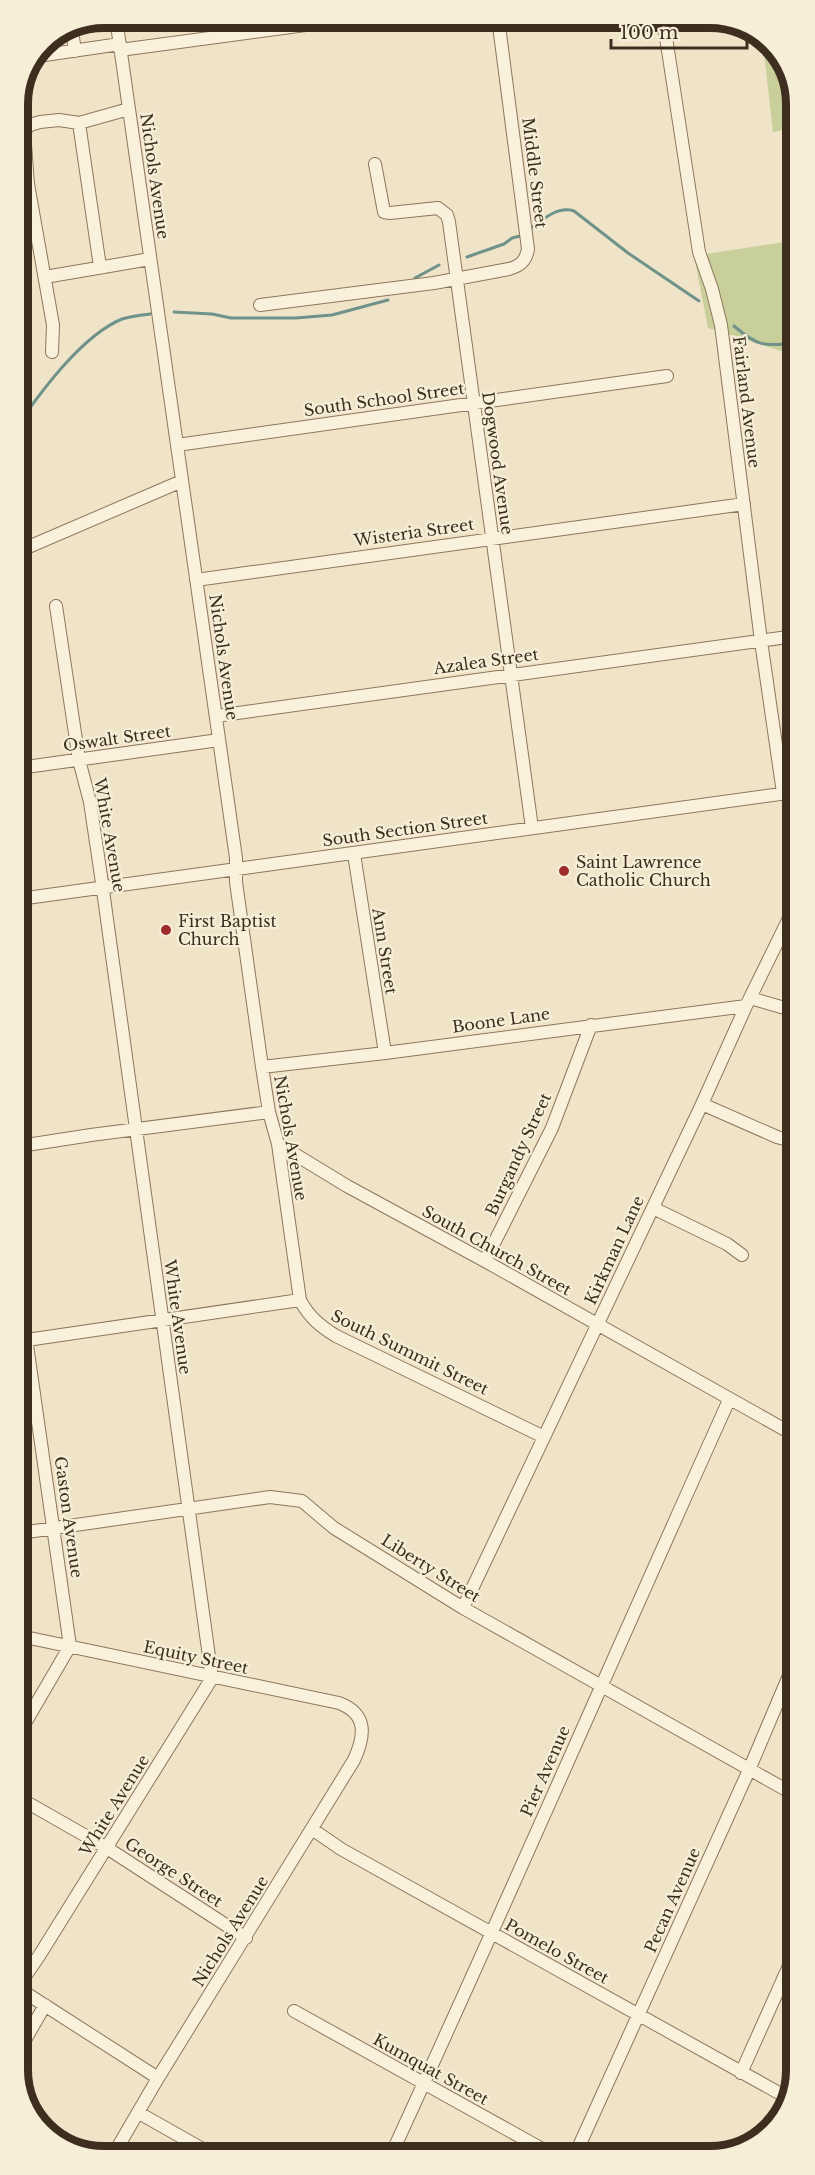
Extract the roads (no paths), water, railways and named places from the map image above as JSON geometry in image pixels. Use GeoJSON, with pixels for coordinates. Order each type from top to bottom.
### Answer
{"type":"FeatureCollection","features":[{"type":"Feature","properties":{"kind":"street","name":"Nichols Avenue"},"geometry":{"type":"LineString","coordinates":[[117,28],[216,716],[262,1067],[269,1112],[278,1144],[300,1300]]}},
{"type":"Feature","properties":{"kind":"street"},"geometry":{"type":"LineString","coordinates":[[47,55],[274,28]]}},
{"type":"Feature","properties":{"kind":"street","name":"Middle Street"},"geometry":{"type":"LineString","coordinates":[[456,278],[519,266],[527,258],[528,249],[499,29]]}},
{"type":"Feature","properties":{"kind":"street","name":"Fairland Avenue"},"geometry":{"type":"LineString","coordinates":[[665,29],[699,252],[712,289],[721,326],[761,641],[786,777]]}},
{"type":"Feature","properties":{"kind":"street"},"geometry":{"type":"LineString","coordinates":[[73,35],[75,51]]}},
{"type":"Feature","properties":{"kind":"street"},"geometry":{"type":"LineString","coordinates":[[29,126],[59,120],[79,123],[129,109]]}},
{"type":"Feature","properties":{"kind":"street"},"geometry":{"type":"LineString","coordinates":[[79,123],[99,267]]}},
{"type":"Feature","properties":{"kind":"street","name":"Dogwood Avenue"},"geometry":{"type":"LineString","coordinates":[[375,165],[382,213],[433,208],[442,210],[449,222],[532,828]]}},
{"type":"Feature","properties":{"kind":"street"},"geometry":{"type":"LineString","coordinates":[[29,189],[54,334],[52,352]]}},
{"type":"Feature","properties":{"kind":"street"},"geometry":{"type":"LineString","coordinates":[[45,277],[150,259]]}},
{"type":"Feature","properties":{"kind":"street"},"geometry":{"type":"LineString","coordinates":[[260,305],[456,278]]}},
{"type":"Feature","properties":{"kind":"street","name":"South School Street"},"geometry":{"type":"LineString","coordinates":[[177,445],[667,376]]}},
{"type":"Feature","properties":{"kind":"street"},"geometry":{"type":"LineString","coordinates":[[29,547],[183,482]]}},
{"type":"Feature","properties":{"kind":"street","name":"Wisteria Street"},"geometry":{"type":"LineString","coordinates":[[196,580],[744,504]]}},
{"type":"Feature","properties":{"kind":"street","name":"White Avenue"},"geometry":{"type":"LineString","coordinates":[[28,1971],[212,1678],[103,886],[90,802],[79,760],[56,606]]}},
{"type":"Feature","properties":{"kind":"street","name":"Azalea Street"},"geometry":{"type":"LineString","coordinates":[[216,716],[786,637]]}},
{"type":"Feature","properties":{"kind":"street","name":"Oswalt Street"},"geometry":{"type":"LineString","coordinates":[[29,767],[219,740]]}},
{"type":"Feature","properties":{"kind":"street","name":"South Section Street"},"geometry":{"type":"LineString","coordinates":[[29,898],[786,793]]}},
{"type":"Feature","properties":{"kind":"street","name":"Ann Street"},"geometry":{"type":"LineString","coordinates":[[354,854],[385,1053]]}},
{"type":"Feature","properties":{"kind":"street","name":"Kirkman Lane"},"geometry":{"type":"LineString","coordinates":[[463,1608],[542,1436],[597,1325],[786,924]]}},
{"type":"Feature","properties":{"kind":"street","name":"Boone Lane"},"geometry":{"type":"LineString","coordinates":[[262,1067],[385,1053],[748,1002],[786,1009]]}},
{"type":"Feature","properties":{"kind":"street","name":"Burgandy Street"},"geometry":{"type":"LineString","coordinates":[[485,1261],[552,1128],[591,1025]]}},
{"type":"Feature","properties":{"kind":"street"},"geometry":{"type":"LineString","coordinates":[[702,1104],[786,1140]]}},
{"type":"Feature","properties":{"kind":"street"},"geometry":{"type":"LineString","coordinates":[[28,1145],[269,1112]]}},
{"type":"Feature","properties":{"kind":"street","name":"South Church Street"},"geometry":{"type":"LineString","coordinates":[[278,1144],[347,1186],[786,1431]]}},
{"type":"Feature","properties":{"kind":"street"},"geometry":{"type":"LineString","coordinates":[[652,1208],[727,1244],[742,1255]]}},
{"type":"Feature","properties":{"kind":"street"},"geometry":{"type":"LineString","coordinates":[[28,1339],[300,1300]]}},
{"type":"Feature","properties":{"kind":"street","name":"South Summit Street"},"geometry":{"type":"LineString","coordinates":[[300,1300],[307,1313],[319,1326],[336,1336],[542,1436]]}},
{"type":"Feature","properties":{"kind":"street","name":"Gaston Avenue"},"geometry":{"type":"LineString","coordinates":[[28,1373],[54,1529],[70,1646]]}},
{"type":"Feature","properties":{"kind":"street","name":"Pier Avenue"},"geometry":{"type":"LineString","coordinates":[[396,2146],[729,1400]]}},
{"type":"Feature","properties":{"kind":"street","name":"Liberty Street"},"geometry":{"type":"LineString","coordinates":[[28,1532],[270,1497],[302,1502],[334,1528],[463,1608],[786,1790]]}},
{"type":"Feature","properties":{"kind":"street","name":"Equity Street"},"geometry":{"type":"LineString","coordinates":[[28,1638],[339,1704],[348,1707],[359,1719]]}},
{"type":"Feature","properties":{"kind":"street"},"geometry":{"type":"LineString","coordinates":[[28,1718],[70,1646]]}},
{"type":"Feature","properties":{"kind":"street","name":"Pecan Avenue"},"geometry":{"type":"LineString","coordinates":[[579,2146],[749,1770],[786,1683]]}},
{"type":"Feature","properties":{"kind":"street","name":"Nichols Avenue"},"geometry":{"type":"LineString","coordinates":[[118,2146],[354,1760],[362,1743],[359,1719]]}},
{"type":"Feature","properties":{"kind":"street","name":"George Street"},"geometry":{"type":"LineString","coordinates":[[28,1803],[107,1848],[246,1938]]}},
{"type":"Feature","properties":{"kind":"street","name":"Pomelo Street"},"geometry":{"type":"LineString","coordinates":[[312,1829],[492,1934],[782,2095]]}},
{"type":"Feature","properties":{"kind":"street"},"geometry":{"type":"LineString","coordinates":[[741,2073],[786,1973]]}},
{"type":"Feature","properties":{"kind":"street"},"geometry":{"type":"LineString","coordinates":[[28,1994],[158,2078]]}},
{"type":"Feature","properties":{"kind":"street"},"geometry":{"type":"LineString","coordinates":[[28,2035],[45,2005]]}},
{"type":"Feature","properties":{"kind":"street","name":"Kumquat Street"},"geometry":{"type":"LineString","coordinates":[[294,2011],[537,2146]]}},
{"type":"Feature","properties":{"kind":"street"},"geometry":{"type":"LineString","coordinates":[[138,2113],[197,2146]]}},
{"type":"Feature","properties":{"kind":"waterway"},"geometry":{"type":"LineString","coordinates":[[533,227],[557,211],[574,211],[628,253],[699,301]]}},
{"type":"Feature","properties":{"kind":"waterway"},"geometry":{"type":"LineString","coordinates":[[467,257],[520,236]]}},
{"type":"Feature","properties":{"kind":"waterway"},"geometry":{"type":"LineString","coordinates":[[415,278],[439,265]]}},
{"type":"Feature","properties":{"kind":"waterway"},"geometry":{"type":"LineString","coordinates":[[174,312],[212,314],[231,318],[296,318],[332,315],[388,300]]}},
{"type":"Feature","properties":{"kind":"waterway"},"geometry":{"type":"LineString","coordinates":[[29,410],[65,364],[93,337],[122,319],[150,314]]}},
{"type":"Feature","properties":{"kind":"waterway"},"geometry":{"type":"LineString","coordinates":[[734,326],[749,338],[762,344],[786,344]]}},
{"type":"Feature","properties":{"kind":"place","name":"Saint Lawrence Catholic Church"},"geometry":{"type":"Point","coordinates":[564,871]}},
{"type":"Feature","properties":{"kind":"place","name":"First Baptist Church"},"geometry":{"type":"Point","coordinates":[166,930]}}]}
